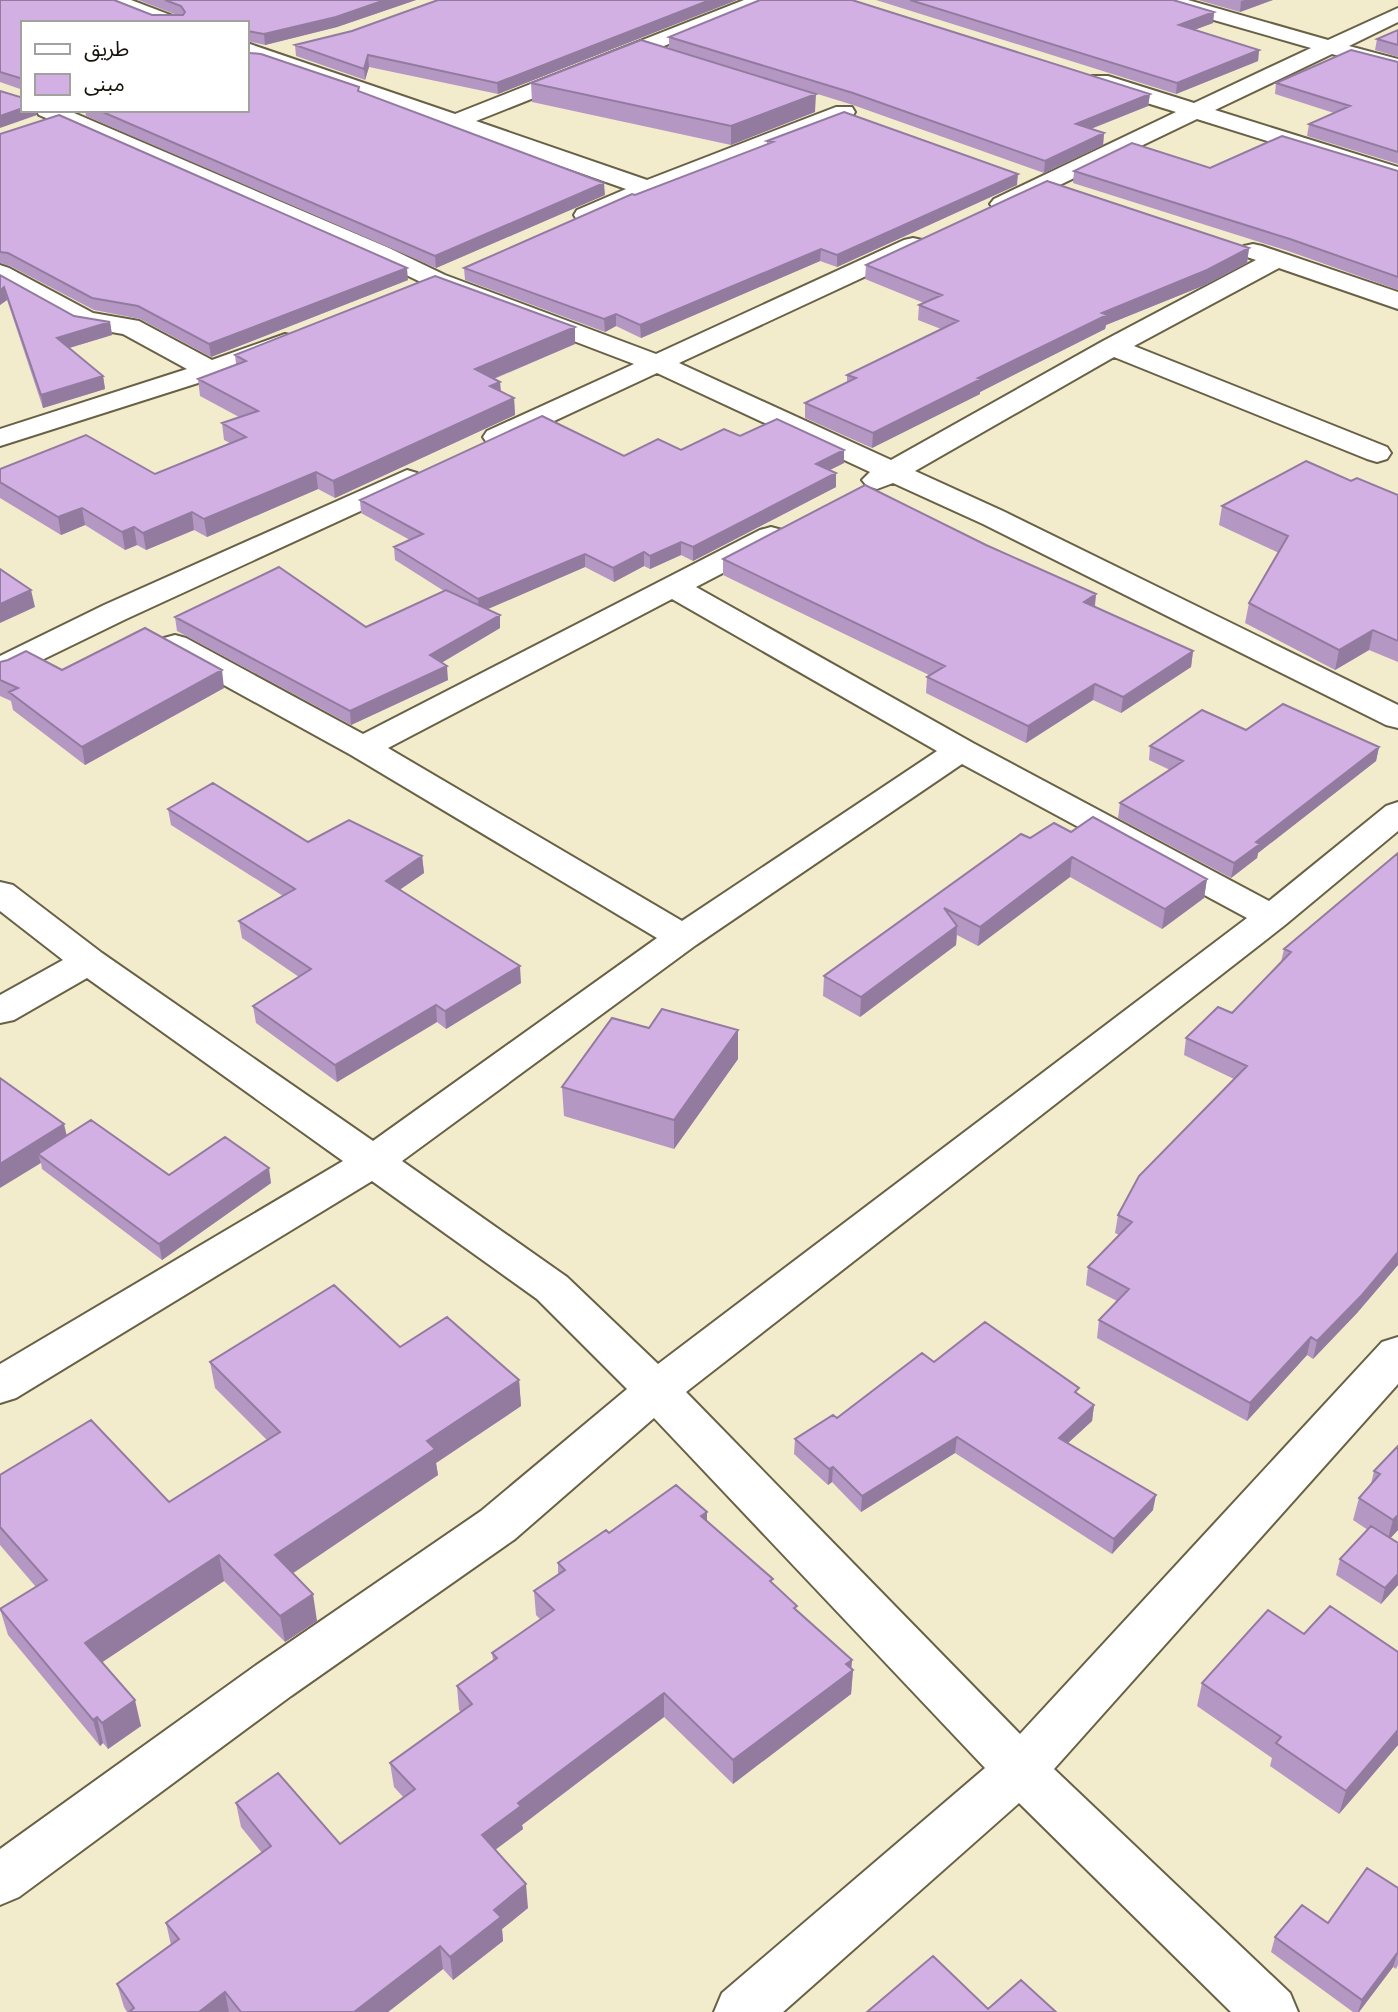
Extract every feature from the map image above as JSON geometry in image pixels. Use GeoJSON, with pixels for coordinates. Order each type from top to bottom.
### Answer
{"type":"FeatureCollection","features":[{"type":"Feature","properties":{"kind":"street"},"geometry":{"type":"LineString","coordinates":[[112,0],[169,21]]}},
{"type":"Feature","properties":{"kind":"street"},"geometry":{"type":"LineString","coordinates":[[454,122],[762,0]]}},
{"type":"Feature","properties":{"kind":"street"},"geometry":{"type":"LineString","coordinates":[[1165,0],[1398,66]]}},
{"type":"Feature","properties":{"kind":"street"},"geometry":{"type":"LineString","coordinates":[[982,213],[1398,14]]}},
{"type":"Feature","properties":{"kind":"street"},"geometry":{"type":"LineString","coordinates":[[252,55],[298,47]]}},
{"type":"Feature","properties":{"kind":"street"},"geometry":{"type":"LineString","coordinates":[[640,48],[678,60]]}},
{"type":"Feature","properties":{"kind":"street"},"geometry":{"type":"LineString","coordinates":[[252,55],[647,188]]}},
{"type":"Feature","properties":{"kind":"street"},"geometry":{"type":"LineString","coordinates":[[1079,75],[1398,175]]}},
{"type":"Feature","properties":{"kind":"street"},"geometry":{"type":"LineString","coordinates":[[806,100],[869,121]]}},
{"type":"Feature","properties":{"kind":"street"},"geometry":{"type":"LineString","coordinates":[[560,226],[647,188],[844,112]]}},
{"type":"Feature","properties":{"kind":"street"},"geometry":{"type":"LineString","coordinates":[[56,115],[380,253],[424,285],[659,364],[1030,536],[1398,718]]}},
{"type":"Feature","properties":{"kind":"street"},"geometry":{"type":"LineString","coordinates":[[1020,175],[1071,192]]}},
{"type":"Feature","properties":{"kind":"street"},"geometry":{"type":"LineString","coordinates":[[475,448],[933,236]]}},
{"type":"Feature","properties":{"kind":"street"},"geometry":{"type":"LineString","coordinates":[[1226,242],[1398,300]]}},
{"type":"Feature","properties":{"kind":"street"},"geometry":{"type":"LineString","coordinates":[[856,491],[1112,347],[1278,259]]}},
{"type":"Feature","properties":{"kind":"street"},"geometry":{"type":"LineString","coordinates":[[424,285],[473,264]]}},
{"type":"Feature","properties":{"kind":"street"},"geometry":{"type":"LineString","coordinates":[[4,279],[86,320],[130,327],[210,370]]}},
{"type":"Feature","properties":{"kind":"street"},"geometry":{"type":"LineString","coordinates":[[0,439],[210,370],[302,335]]}},
{"type":"Feature","properties":{"kind":"street"},"geometry":{"type":"LineString","coordinates":[[1112,347],[1391,451]]}},
{"type":"Feature","properties":{"kind":"street"},"geometry":{"type":"LineString","coordinates":[[0,668],[115,612],[426,470]]}},
{"type":"Feature","properties":{"kind":"street"},"geometry":{"type":"LineString","coordinates":[[363,748],[795,523]]}},
{"type":"Feature","properties":{"kind":"street"},"geometry":{"type":"LineString","coordinates":[[673,587],[961,750],[1272,916]]}},
{"type":"Feature","properties":{"kind":"street"},"geometry":{"type":"LineString","coordinates":[[115,612],[363,748],[683,937]]}},
{"type":"Feature","properties":{"kind":"street"},"geometry":{"type":"LineString","coordinates":[[0,1386],[372,1162],[683,937],[961,750]]}},
{"type":"Feature","properties":{"kind":"street"},"geometry":{"type":"LineString","coordinates":[[0,1880],[272,1681],[498,1525],[656,1390],[1272,916],[1398,813]]}},
{"type":"Feature","properties":{"kind":"street"},"geometry":{"type":"LineString","coordinates":[[0,893],[89,961],[552,1288],[656,1390],[1020,1770],[1270,2012]]}},
{"type":"Feature","properties":{"kind":"street"},"geometry":{"type":"LineString","coordinates":[[0,1012],[89,961]]}},
{"type":"Feature","properties":{"kind":"street"},"geometry":{"type":"LineString","coordinates":[[742,2012],[1020,1770],[1398,1354]]}},
{"type":"Feature","properties":{"kind":"building"},"geometry":{"type":"Polygon","coordinates":[[[0,0],[114,0],[152,15],[183,15],[185,12],[181,6],[165,0],[385,0],[336,17],[264,34],[248,31],[248,21],[21,21],[21,78],[0,72],[0,0]]]}},
{"type":"Feature","properties":{"kind":"building"},"geometry":{"type":"Polygon","coordinates":[[[438,0],[710,0],[497,83],[368,55],[364,69],[295,45],[352,31],[438,0]]]}},
{"type":"Feature","properties":{"kind":"building"},"geometry":{"type":"Polygon","coordinates":[[[760,0],[852,0],[1150,94],[1076,124],[1104,133],[1045,161],[853,93],[669,37],[760,0]]]}},
{"type":"Feature","properties":{"kind":"building"},"geometry":{"type":"Polygon","coordinates":[[[910,0],[1173,0],[1214,12],[1179,25],[1259,50],[1177,83],[910,0]]]}},
{"type":"Feature","properties":{"kind":"building"},"geometry":{"type":"Polygon","coordinates":[[[1398,30],[1398,45],[1377,39],[1398,30]]]}},
{"type":"Feature","properties":{"kind":"building"},"geometry":{"type":"Polygon","coordinates":[[[641,40],[816,94],[731,126],[531,83],[641,40]]]}},
{"type":"Feature","properties":{"kind":"building"},"geometry":{"type":"Polygon","coordinates":[[[248,50],[359,87],[358,91],[604,183],[435,256],[103,112],[248,112],[248,50]]]}},
{"type":"Feature","properties":{"kind":"building"},"geometry":{"type":"Polygon","coordinates":[[[1351,50],[1398,62],[1398,152],[1309,124],[1350,106],[1276,83],[1351,50]]]}},
{"type":"Feature","properties":{"kind":"building"},"geometry":{"type":"Polygon","coordinates":[[[0,91],[21,97],[21,109],[0,116],[0,91]]]}},
{"type":"Feature","properties":{"kind":"building"},"geometry":{"type":"Polygon","coordinates":[[[844,112],[1018,174],[837,255],[821,249],[640,325],[616,314],[604,319],[464,268],[632,194],[773,142],[767,141],[844,112]]]}},
{"type":"Feature","properties":{"kind":"building"},"geometry":{"type":"Polygon","coordinates":[[[59,115],[407,268],[209,344],[138,306],[92,298],[8,253],[0,252],[0,134],[59,115]]]}},
{"type":"Feature","properties":{"kind":"building"},"geometry":{"type":"Polygon","coordinates":[[[1282,136],[1398,171],[1398,277],[1290,239],[1074,171],[1132,143],[1210,168],[1282,136]]]}},
{"type":"Feature","properties":{"kind":"building"},"geometry":{"type":"Polygon","coordinates":[[[1047,181],[1249,248],[1207,270],[1102,313],[1107,315],[873,433],[805,403],[856,378],[847,375],[958,321],[919,305],[942,295],[866,265],[1047,181]]]}},
{"type":"Feature","properties":{"kind":"building"},"geometry":{"type":"Polygon","coordinates":[[[0,275],[74,316],[110,322],[57,338],[103,376],[41,395],[4,287],[0,291],[0,275]]]}},
{"type":"Feature","properties":{"kind":"building"},"geometry":{"type":"Polygon","coordinates":[[[435,276],[575,327],[475,369],[500,382],[490,386],[514,398],[333,481],[316,472],[204,519],[192,512],[143,533],[134,527],[122,532],[82,508],[58,517],[0,482],[0,469],[86,435],[155,474],[246,437],[222,423],[258,411],[198,379],[246,361],[235,355],[435,276]]]}},
{"type":"Feature","properties":{"kind":"building"},"geometry":{"type":"Polygon","coordinates":[[[542,416],[624,456],[658,439],[681,450],[724,429],[740,436],[777,419],[844,450],[816,464],[836,473],[693,547],[681,542],[650,556],[644,552],[613,568],[585,554],[478,599],[394,547],[423,534],[360,500],[542,416]]]}},
{"type":"Feature","properties":{"kind":"building"},"geometry":{"type":"Polygon","coordinates":[[[1306,461],[1351,481],[1357,478],[1398,495],[1398,641],[1373,630],[1339,650],[1249,603],[1288,536],[1222,506],[1306,461]]]}},
{"type":"Feature","properties":{"kind":"building"},"geometry":{"type":"Polygon","coordinates":[[[865,485],[986,545],[1096,594],[1084,602],[1193,651],[1123,697],[1095,684],[1028,726],[927,677],[945,666],[723,559],[865,485]]]}},
{"type":"Feature","properties":{"kind":"building"},"geometry":{"type":"Polygon","coordinates":[[[279,567],[366,627],[446,590],[500,615],[430,655],[447,666],[350,711],[175,617],[279,567]]]}},
{"type":"Feature","properties":{"kind":"building"},"geometry":{"type":"Polygon","coordinates":[[[0,569],[31,590],[0,604],[0,569]]]}},
{"type":"Feature","properties":{"kind":"building"},"geometry":{"type":"Polygon","coordinates":[[[145,628],[222,670],[82,747],[9,692],[18,688],[0,680],[0,662],[26,651],[62,670],[145,628]]]}},
{"type":"Feature","properties":{"kind":"building"},"geometry":{"type":"Polygon","coordinates":[[[1283,704],[1379,747],[1256,842],[1260,844],[1234,863],[1120,803],[1183,761],[1150,746],[1202,710],[1246,730],[1283,704]]]}},
{"type":"Feature","properties":{"kind":"building"},"geometry":{"type":"Polygon","coordinates":[[[213,783],[308,842],[349,820],[422,856],[386,881],[520,966],[445,1011],[436,1005],[335,1065],[253,1006],[311,969],[239,921],[295,889],[168,809],[213,783]]]}},
{"type":"Feature","properties":{"kind":"building"},"geometry":{"type":"Polygon","coordinates":[[[1093,817],[1207,879],[1165,909],[1072,857],[980,927],[944,908],[957,926],[861,997],[824,976],[1021,834],[1030,838],[1054,823],[1071,832],[1093,817]]]}},
{"type":"Feature","properties":{"kind":"building"},"geometry":{"type":"Polygon","coordinates":[[[1398,853],[1398,1252],[1362,1295],[1317,1341],[1311,1337],[1250,1403],[1099,1320],[1129,1289],[1088,1267],[1132,1222],[1118,1215],[1139,1176],[1247,1066],[1186,1038],[1218,1007],[1232,1013],[1291,952],[1284,949],[1398,853]]]}},
{"type":"Feature","properties":{"kind":"building"},"geometry":{"type":"Polygon","coordinates":[[[662,1009],[738,1030],[674,1120],[562,1087],[612,1018],[649,1028],[662,1009]]]}},
{"type":"Feature","properties":{"kind":"building"},"geometry":{"type":"Polygon","coordinates":[[[0,1078],[64,1124],[0,1164],[0,1078]]]}},
{"type":"Feature","properties":{"kind":"building"},"geometry":{"type":"Polygon","coordinates":[[[91,1120],[169,1175],[225,1137],[269,1168],[159,1244],[38,1154],[91,1120]]]}},
{"type":"Feature","properties":{"kind":"building"},"geometry":{"type":"Polygon","coordinates":[[[334,1285],[400,1347],[447,1317],[519,1380],[427,1441],[435,1449],[275,1555],[313,1594],[280,1616],[219,1555],[85,1643],[135,1700],[102,1723],[97,1717],[93,1720],[0,1609],[47,1580],[0,1527],[0,1475],[91,1420],[169,1502],[280,1432],[210,1362],[334,1285]]]}},
{"type":"Feature","properties":{"kind":"building"},"geometry":{"type":"Polygon","coordinates":[[[985,1322],[1079,1388],[1075,1392],[1094,1405],[1059,1438],[1156,1495],[1114,1539],[957,1437],[862,1496],[833,1467],[829,1469],[795,1439],[833,1415],[837,1418],[922,1353],[934,1362],[985,1322]]]}},
{"type":"Feature","properties":{"kind":"building"},"geometry":{"type":"Polygon","coordinates":[[[1398,1446],[1398,1515],[1393,1520],[1359,1498],[1380,1474],[1374,1471],[1398,1446]]]}},
{"type":"Feature","properties":{"kind":"building"},"geometry":{"type":"Polygon","coordinates":[[[676,1485],[707,1512],[701,1516],[773,1579],[770,1581],[797,1606],[794,1608],[852,1660],[846,1664],[853,1670],[733,1760],[664,1693],[518,1803],[521,1806],[482,1835],[526,1884],[494,1910],[501,1917],[450,1957],[440,1946],[354,2012],[241,2012],[225,1992],[199,2012],[129,2012],[134,2008],[117,1984],[179,1939],[166,1923],[271,1846],[236,1803],[278,1773],[340,1844],[415,1789],[390,1763],[472,1704],[457,1686],[497,1658],[492,1653],[554,1610],[534,1591],[565,1570],[558,1563],[606,1530],[609,1533],[676,1485]]]}},
{"type":"Feature","properties":{"kind":"building"},"geometry":{"type":"Polygon","coordinates":[[[1371,1526],[1398,1543],[1398,1574],[1385,1588],[1340,1559],[1371,1526]]]}},
{"type":"Feature","properties":{"kind":"building"},"geometry":{"type":"Polygon","coordinates":[[[1330,1606],[1398,1652],[1398,1730],[1346,1791],[1276,1743],[1281,1737],[1202,1683],[1268,1610],[1304,1634],[1330,1606]]]}},
{"type":"Feature","properties":{"kind":"building"},"geometry":{"type":"Polygon","coordinates":[[[1367,1868],[1398,1888],[1398,1952],[1362,2000],[1275,1937],[1302,1905],[1328,1923],[1367,1868]]]}},
{"type":"Feature","properties":{"kind":"building"},"geometry":{"type":"Polygon","coordinates":[[[933,1956],[988,2009],[1021,1980],[1056,2012],[867,2012],[933,1956]]]}}]}
